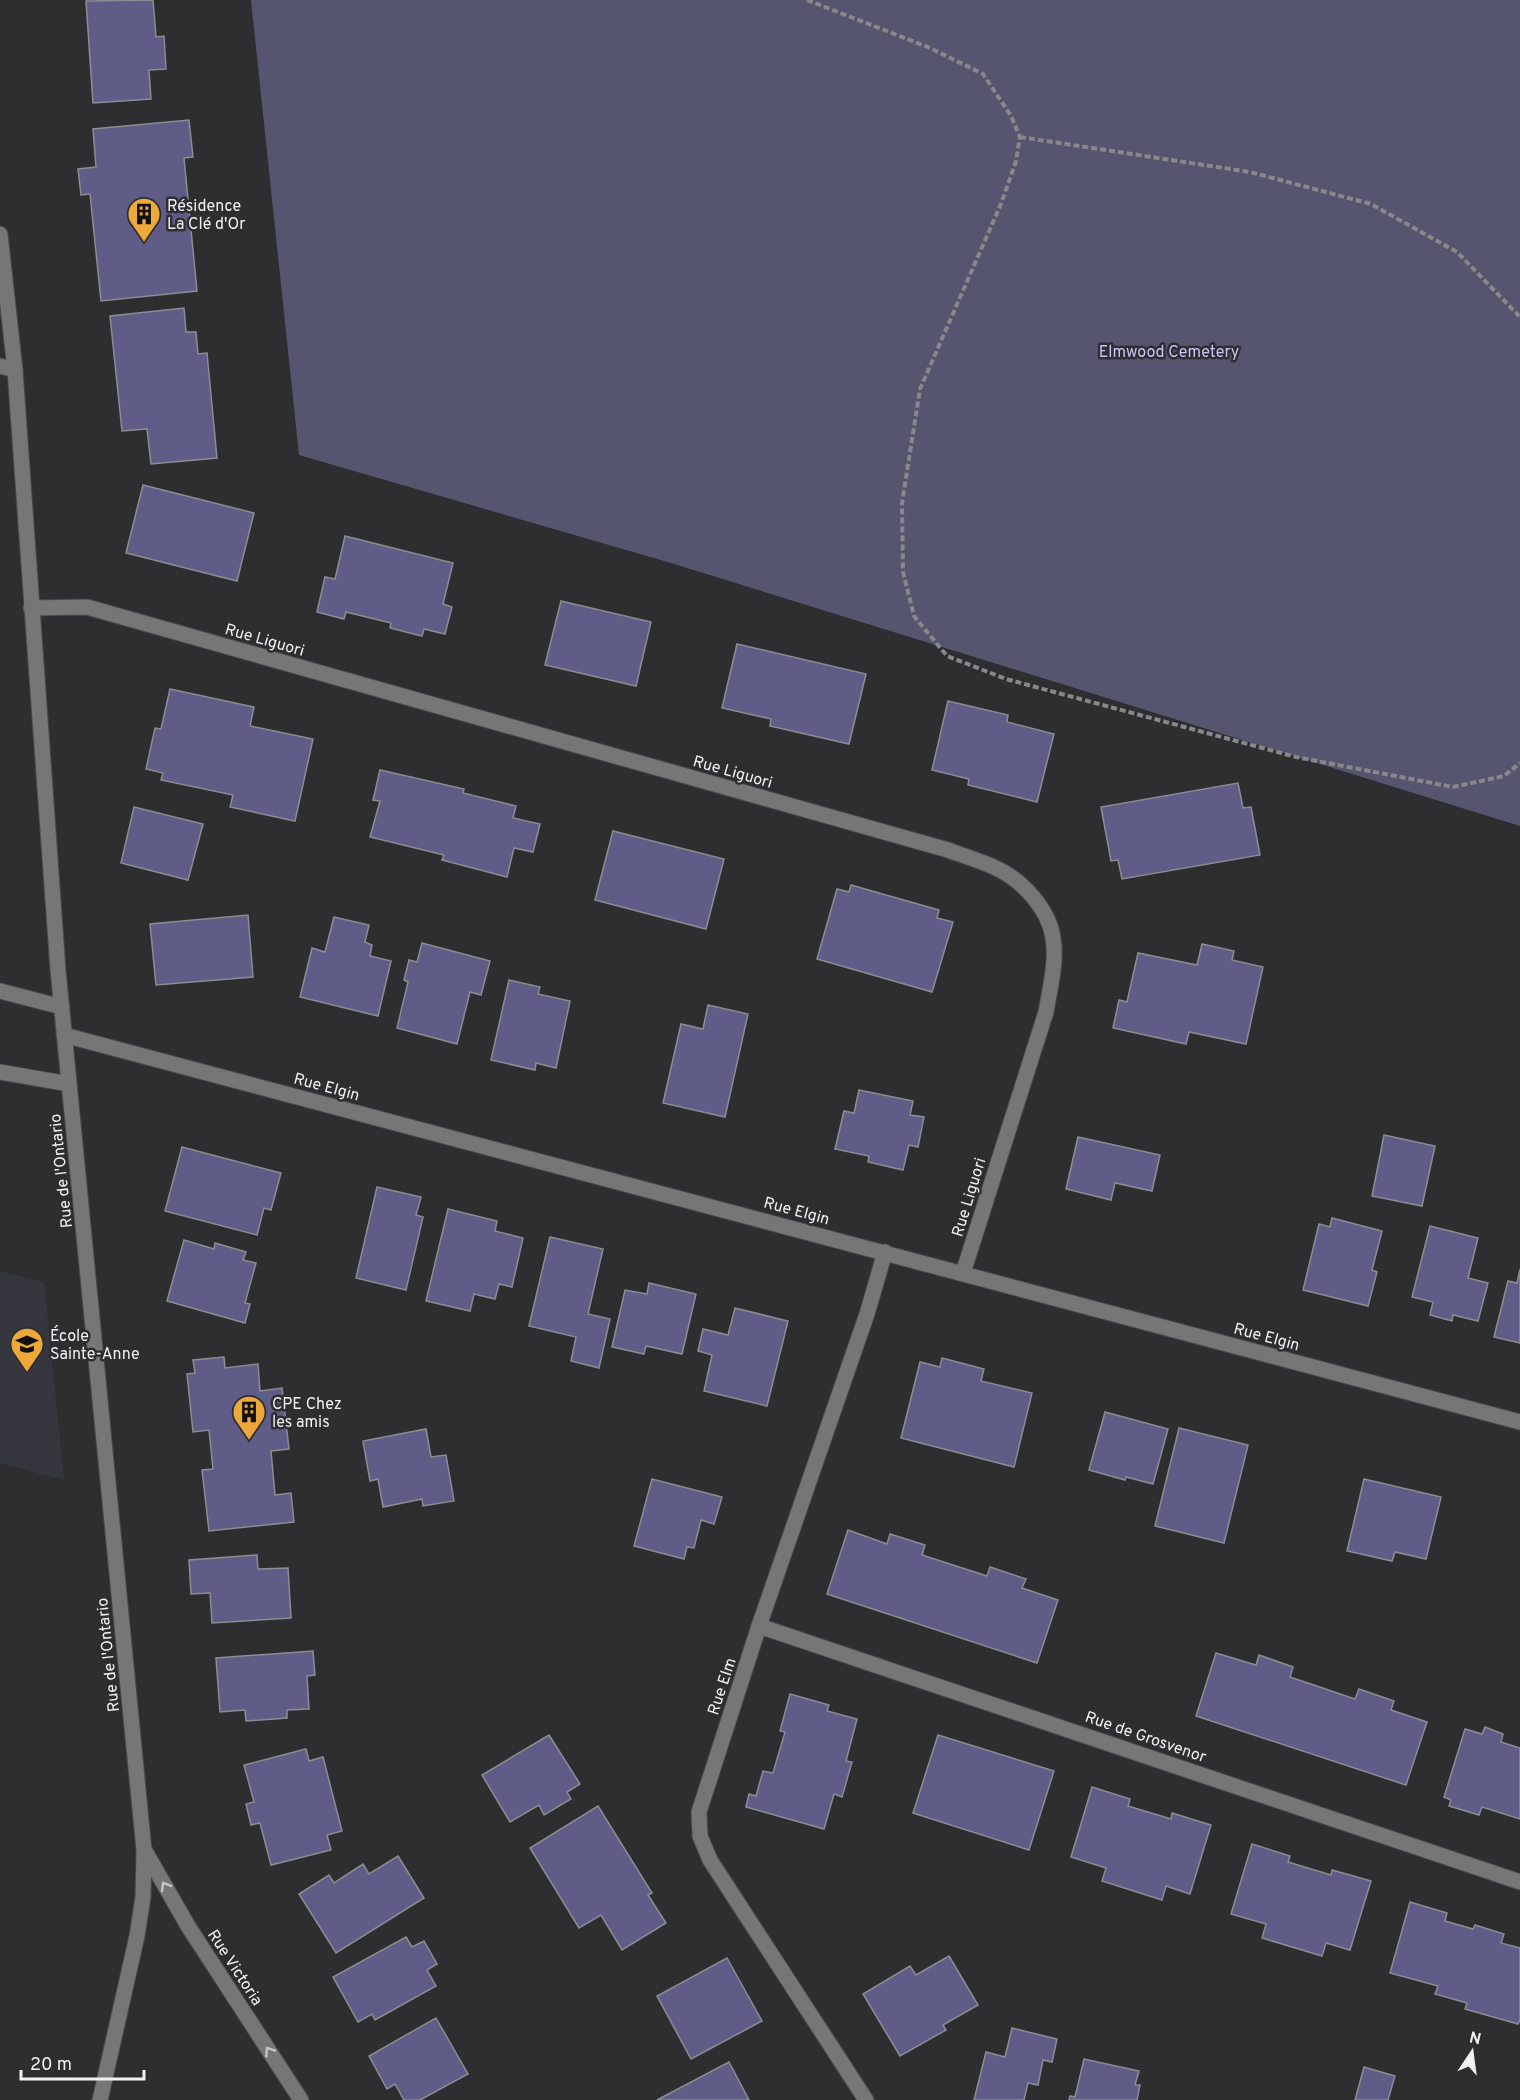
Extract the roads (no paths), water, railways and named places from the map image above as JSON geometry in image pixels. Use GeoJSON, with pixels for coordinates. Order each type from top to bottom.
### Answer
{"type":"FeatureCollection","features":[{"type":"Feature","properties":{"kind":"street","name":"Rue de l'Ontario"},"geometry":{"type":"LineString","coordinates":[[0,234],[7,368],[31,608],[64,1035],[144,1850],[144,1897],[100,2100]]}},
{"type":"Feature","properties":{"kind":"street","name":"Rue Liguori"},"geometry":{"type":"LineString","coordinates":[[31,608],[87,607],[936,847],[999,869],[1025,888],[1044,911],[1053,937],[1053,970],[1046,1012],[963,1273]]}},
{"type":"Feature","properties":{"kind":"street"},"geometry":{"type":"LineString","coordinates":[[0,991],[62,1007]]}},
{"type":"Feature","properties":{"kind":"street","name":"Rue Elgin"},"geometry":{"type":"LineString","coordinates":[[64,1035],[1520,1422]]}},
{"type":"Feature","properties":{"kind":"street"},"geometry":{"type":"LineString","coordinates":[[0,1072],[69,1084]]}},
{"type":"Feature","properties":{"kind":"street","name":"Rue Elm"},"geometry":{"type":"LineString","coordinates":[[866,2100],[710,1860],[700,1836],[699,1812],[759,1626],[867,1314],[885,1252]]}},
{"type":"Feature","properties":{"kind":"street","name":"Rue de Grosvenor"},"geometry":{"type":"LineString","coordinates":[[759,1626],[1520,1882]]}},
{"type":"Feature","properties":{"kind":"street","name":"Rue Victoria"},"geometry":{"type":"LineString","coordinates":[[144,1850],[188,1926],[301,2100]]}},
{"type":"Feature","properties":{"kind":"place","name":"Résidence La Clé d'Or"},"geometry":{"type":"Point","coordinates":[144,243]}},
{"type":"Feature","properties":{"kind":"place","name":"École Sainte-Anne"},"geometry":{"type":"Point","coordinates":[27,1373]}},
{"type":"Feature","properties":{"kind":"place","name":"CPE Chez les amis"},"geometry":{"type":"Point","coordinates":[249,1441]}},
{"type":"Feature","properties":{"kind":"park label","name":"Elmwood Cemetery"},"geometry":{"type":"Point","coordinates":[1169,351]}}]}
